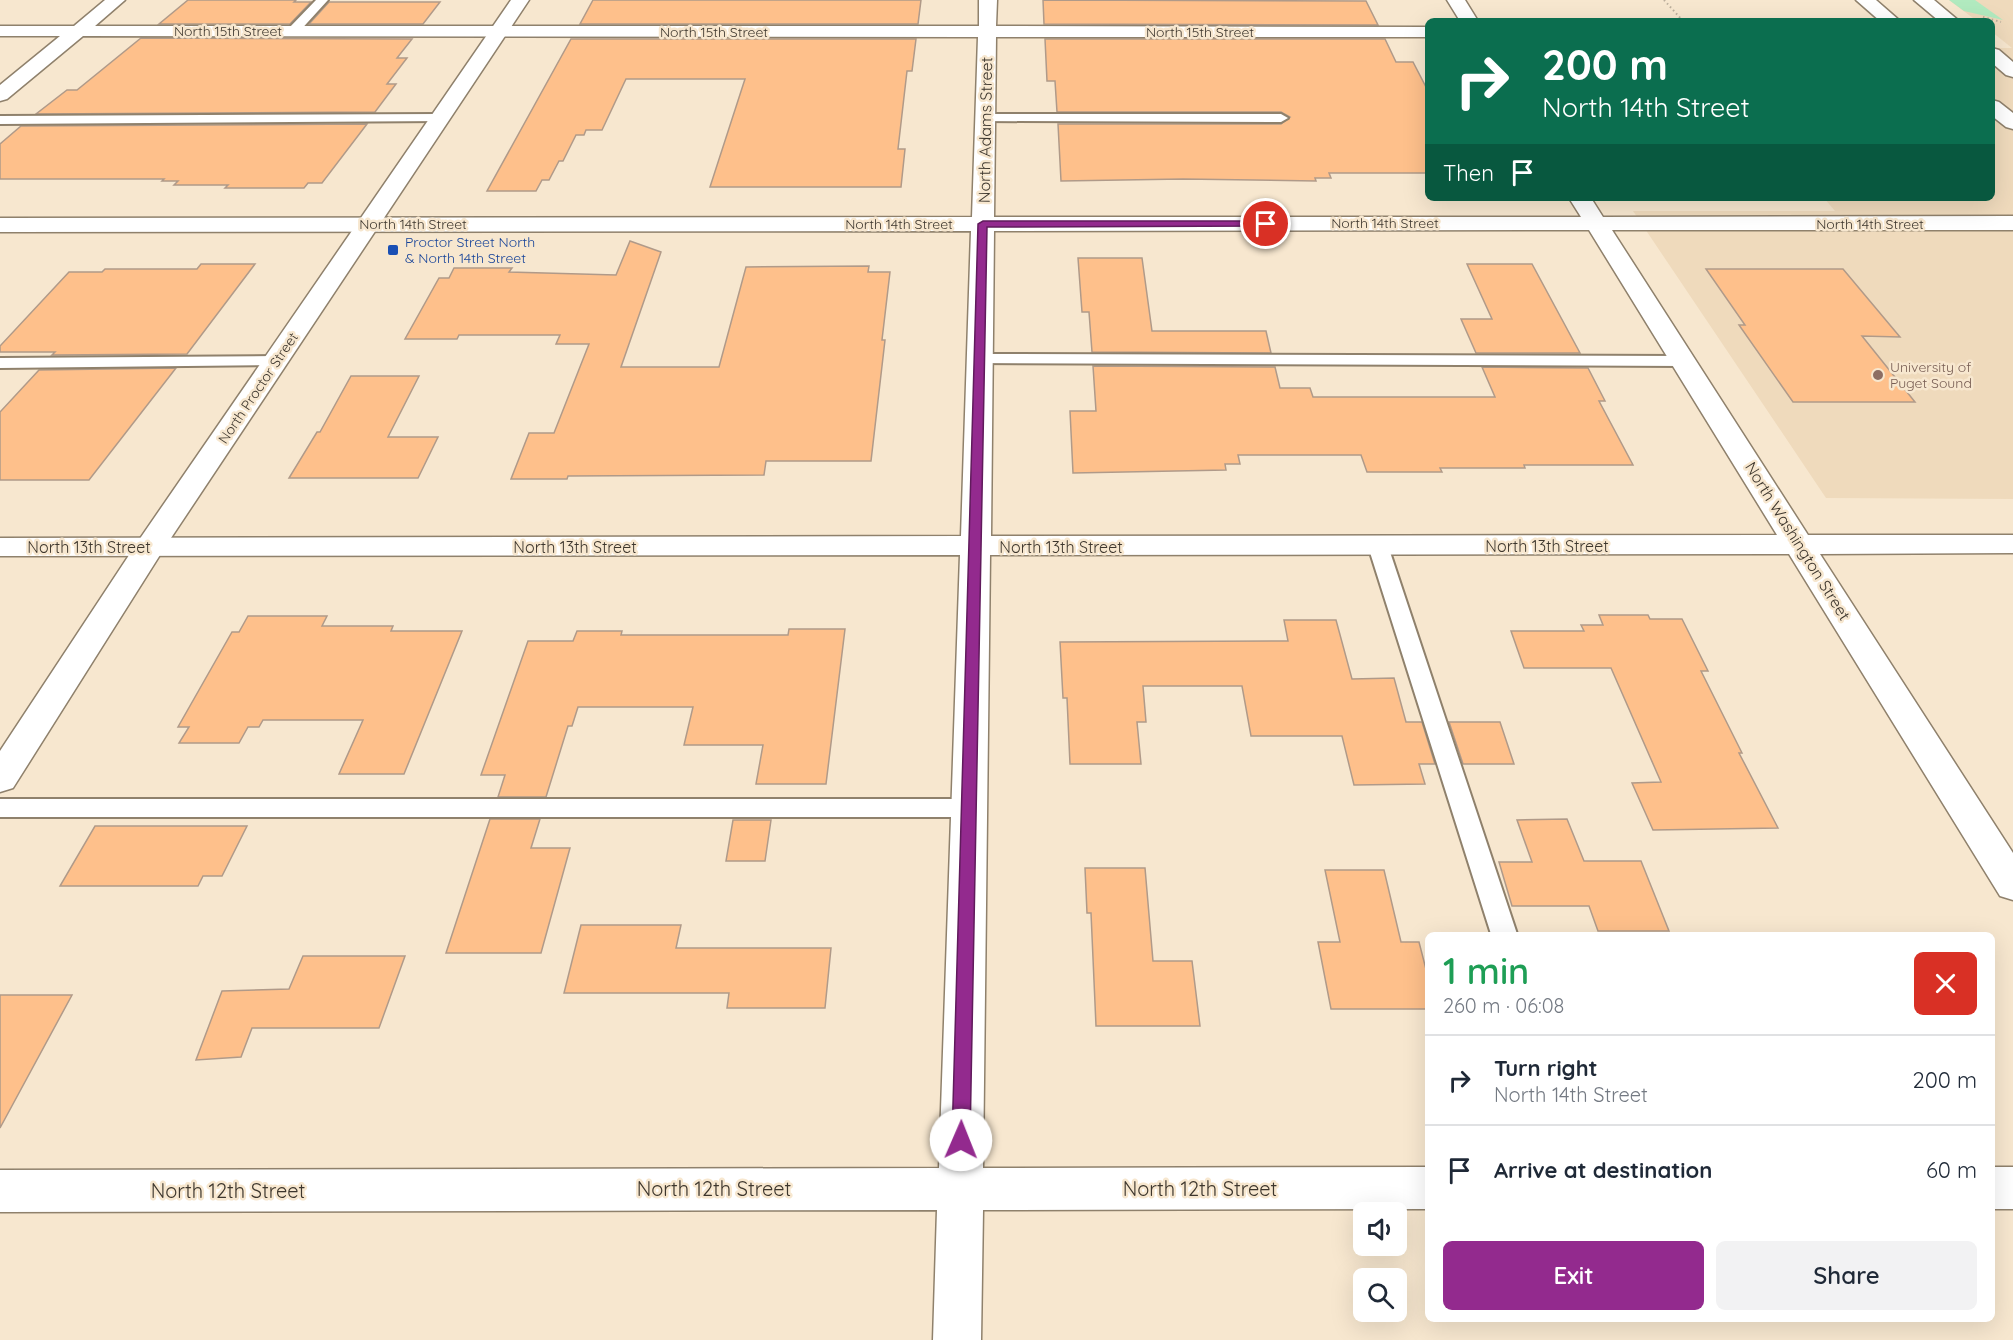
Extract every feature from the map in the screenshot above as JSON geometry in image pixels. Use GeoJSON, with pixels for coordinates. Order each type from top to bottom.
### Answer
{"type":"FeatureCollection","features":[{"type":"Feature","properties":{"kind":"street"},"geometry":{"type":"LineString","coordinates":[[0,95],[116,0]]}},
{"type":"Feature","properties":{"kind":"street","name":"North Proctor Street"},"geometry":{"type":"LineString","coordinates":[[0,779],[150,547],[520,0]]}},
{"type":"Feature","properties":{"kind":"street"},"geometry":{"type":"LineString","coordinates":[[1456,0],[1467,18]]}},
{"type":"Feature","properties":{"kind":"street"},"geometry":{"type":"LineString","coordinates":[[1865,0],[1887,18]]}},
{"type":"Feature","properties":{"kind":"street"},"geometry":{"type":"LineString","coordinates":[[1923,0],[1946,18]]}},
{"type":"Feature","properties":{"kind":"street","name":"North 15th Street"},"geometry":{"type":"LineString","coordinates":[[0,32],[499,33],[987,16],[1425,32]]}},
{"type":"Feature","properties":{"kind":"street","name":"North Adams Street"},"geometry":{"type":"LineString","coordinates":[[957,1340],[987,16]]}},
{"type":"Feature","properties":{"kind":"street"},"geometry":{"type":"LineString","coordinates":[[1995,56],[2013,70]]}},
{"type":"Feature","properties":{"kind":"street"},"geometry":{"type":"LineString","coordinates":[[1995,108],[2013,123]]}},
{"type":"Feature","properties":{"kind":"street","name":"North Washington Street"},"geometry":{"type":"LineString","coordinates":[[1582,201],[2013,885]]}},
{"type":"Feature","properties":{"kind":"street","name":"North 14th Street"},"geometry":{"type":"LineString","coordinates":[[0,225],[2013,223]]}},
{"type":"Feature","properties":{"kind":"street","name":"North 13th Street"},"geometry":{"type":"LineString","coordinates":[[0,547],[2013,544]]}},
{"type":"Feature","properties":{"kind":"street","name":"North 12th Street"},"geometry":{"type":"LineString","coordinates":[[0,1191],[1425,1188]]}},
{"type":"Feature","properties":{"kind":"street"},"geometry":{"type":"LineString","coordinates":[[1995,1188],[2013,1188]]}},
{"type":"Feature","properties":{"kind":"lane"},"geometry":{"type":"LineString","coordinates":[[293,31],[322,0]]}},
{"type":"Feature","properties":{"kind":"lane"},"geometry":{"type":"LineString","coordinates":[[0,120],[440,118]]}},
{"type":"Feature","properties":{"kind":"lane"},"geometry":{"type":"LineString","coordinates":[[986,118],[1281,118]]}},
{"type":"Feature","properties":{"kind":"lane"},"geometry":{"type":"LineString","coordinates":[[979,359],[1684,361]]}},
{"type":"Feature","properties":{"kind":"lane"},"geometry":{"type":"LineString","coordinates":[[0,363],[277,362]]}},
{"type":"Feature","properties":{"kind":"lane"},"geometry":{"type":"LineString","coordinates":[[1378,546],[1503,932]]}},
{"type":"Feature","properties":{"kind":"lane"},"geometry":{"type":"LineString","coordinates":[[0,808],[969,808]]}},
{"type":"Feature","properties":{"kind":"path"},"geometry":{"type":"LineString","coordinates":[[1664,0],[1680,18]]}},
{"type":"Feature","properties":{"kind":"path"},"geometry":{"type":"LineString","coordinates":[[1974,15],[1984,18]]}},
{"type":"Feature","properties":{"kind":"path"},"geometry":{"type":"LineString","coordinates":[[1995,21],[2008,25]]}},
{"type":"Feature","properties":{"kind":"shaded area","name":"University of Puget Sound"},"geometry":{"type":"Polygon","coordinates":[[[1949,0],[2013,0],[2013,499],[1826,498],[1633,211],[1835,211],[1827,201],[1995,201],[1995,48],[2012,48],[1995,34],[1995,18],[1973,18],[1949,0]]]}},
{"type":"Feature","properties":{"kind":"green space"},"geometry":{"type":"Polygon","coordinates":[[[1949,0],[1975,0],[2003,20],[1995,18],[1964,11],[1949,0]]]}},
{"type":"Feature","properties":{"kind":"building"},"geometry":{"type":"Polygon","coordinates":[[[188,0],[311,2],[290,24],[159,24],[188,0]]]}},
{"type":"Feature","properties":{"kind":"building"},"geometry":{"type":"Polygon","coordinates":[[[593,0],[921,0],[918,24],[580,24],[593,0]]]}},
{"type":"Feature","properties":{"kind":"building"},"geometry":{"type":"Polygon","coordinates":[[[1043,0],[1366,1],[1378,25],[1044,24],[1043,0]]]}},
{"type":"Feature","properties":{"kind":"building"},"geometry":{"type":"Polygon","coordinates":[[[329,2],[440,2],[423,24],[309,24],[329,2]]]}},
{"type":"Feature","properties":{"kind":"building"},"geometry":{"type":"Polygon","coordinates":[[[141,38],[412,39],[397,58],[407,58],[387,84],[396,84],[375,112],[36,114],[67,90],[77,90],[141,38]]]}},
{"type":"Feature","properties":{"kind":"building"},"geometry":{"type":"Polygon","coordinates":[[[571,39],[916,39],[912,71],[907,71],[898,149],[905,149],[901,187],[710,187],[745,79],[626,79],[602,130],[586,130],[584,135],[576,135],[563,161],[559,161],[549,180],[542,180],[536,191],[487,191],[571,39]]]}},
{"type":"Feature","properties":{"kind":"building"},"geometry":{"type":"Polygon","coordinates":[[[1045,39],[1385,39],[1396,62],[1413,62],[1425,85],[1425,173],[1329,173],[1331,178],[1315,178],[1316,181],[1183,179],[1061,181],[1058,124],[1281,124],[1290,117],[1281,112],[1057,112],[1055,81],[1047,81],[1045,39]]]}},
{"type":"Feature","properties":{"kind":"building"},"geometry":{"type":"Polygon","coordinates":[[[367,124],[322,183],[308,183],[304,188],[225,188],[228,185],[174,185],[178,181],[162,181],[164,179],[0,179],[0,144],[21,126],[367,124]]]}},
{"type":"Feature","properties":{"kind":"building"},"geometry":{"type":"Polygon","coordinates":[[[630,241],[661,252],[621,367],[719,367],[746,267],[869,266],[868,272],[890,272],[882,340],[885,340],[871,461],[766,461],[764,475],[568,476],[567,479],[511,479],[529,433],[554,433],[589,344],[556,344],[560,335],[459,335],[457,339],[405,339],[439,278],[449,278],[454,268],[512,268],[509,272],[616,275],[630,241]]]}},
{"type":"Feature","properties":{"kind":"building"},"geometry":{"type":"Polygon","coordinates":[[[1078,258],[1142,258],[1152,331],[1266,331],[1271,353],[1092,352],[1089,312],[1082,312],[1078,258]]]}},
{"type":"Feature","properties":{"kind":"building"},"geometry":{"type":"Polygon","coordinates":[[[201,264],[255,264],[187,354],[52,355],[55,352],[0,352],[0,346],[69,272],[102,272],[105,269],[197,269],[201,264]]]}},
{"type":"Feature","properties":{"kind":"building"},"geometry":{"type":"Polygon","coordinates":[[[1467,264],[1532,264],[1580,353],[1476,353],[1461,319],[1492,319],[1467,264]]]}},
{"type":"Feature","properties":{"kind":"building"},"geometry":{"type":"Polygon","coordinates":[[[1706,269],[1843,269],[1900,337],[1862,336],[1915,402],[1793,402],[1739,325],[1745,325],[1706,269]]]}},
{"type":"Feature","properties":{"kind":"building"},"geometry":{"type":"Polygon","coordinates":[[[1093,366],[1275,367],[1280,388],[1310,388],[1313,397],[1495,397],[1482,367],[1588,368],[1605,401],[1599,401],[1633,465],[1524,465],[1525,468],[1440,468],[1442,472],[1367,472],[1361,455],[1238,455],[1240,464],[1225,464],[1226,470],[1073,473],[1070,411],[1096,411],[1093,366]]]}},
{"type":"Feature","properties":{"kind":"building"},"geometry":{"type":"Polygon","coordinates":[[[176,368],[89,480],[0,480],[0,412],[39,370],[176,368]]]}},
{"type":"Feature","properties":{"kind":"building"},"geometry":{"type":"Polygon","coordinates":[[[351,376],[419,376],[388,437],[438,437],[418,478],[289,478],[317,432],[320,432],[351,376]]]}},
{"type":"Feature","properties":{"kind":"building"},"geometry":{"type":"Polygon","coordinates":[[[1599,615],[1648,615],[1650,619],[1682,619],[1708,671],[1701,671],[1742,753],[1739,753],[1778,828],[1653,830],[1632,783],[1661,782],[1611,668],[1524,668],[1511,631],[1584,631],[1581,625],[1603,625],[1599,615]]]}},
{"type":"Feature","properties":{"kind":"building"},"geometry":{"type":"Polygon","coordinates":[[[248,616],[327,616],[322,626],[393,626],[391,631],[462,631],[404,774],[339,774],[363,720],[263,720],[259,727],[248,727],[239,743],[179,743],[189,727],[178,727],[232,632],[239,632],[248,616]]]}},
{"type":"Feature","properties":{"kind":"building"},"geometry":{"type":"Polygon","coordinates":[[[1284,620],[1336,620],[1352,679],[1394,678],[1406,722],[1422,722],[1435,764],[1419,764],[1425,784],[1354,785],[1342,736],[1251,736],[1242,686],[1143,686],[1146,722],[1137,722],[1141,764],[1070,764],[1067,698],[1063,698],[1060,642],[1288,641],[1284,620]]]}},
{"type":"Feature","properties":{"kind":"building"},"geometry":{"type":"Polygon","coordinates":[[[789,629],[845,629],[826,784],[756,784],[763,745],[684,745],[693,707],[578,707],[572,726],[568,726],[546,797],[498,797],[505,775],[481,775],[528,641],[573,641],[577,631],[622,631],[621,635],[788,635],[789,629]]]}},
{"type":"Feature","properties":{"kind":"building"},"geometry":{"type":"Polygon","coordinates":[[[1449,722],[1500,722],[1514,764],[1463,764],[1449,722]]]}},
{"type":"Feature","properties":{"kind":"building"},"geometry":{"type":"Polygon","coordinates":[[[490,819],[540,819],[531,848],[570,848],[541,953],[446,953],[490,819]]]}},
{"type":"Feature","properties":{"kind":"building"},"geometry":{"type":"Polygon","coordinates":[[[1567,819],[1584,861],[1641,861],[1669,931],[1598,931],[1589,906],[1512,906],[1499,862],[1532,862],[1517,820],[1567,819]]]}},
{"type":"Feature","properties":{"kind":"building"},"geometry":{"type":"Polygon","coordinates":[[[733,820],[771,820],[765,861],[726,861],[733,820]]]}},
{"type":"Feature","properties":{"kind":"building"},"geometry":{"type":"Polygon","coordinates":[[[95,826],[247,826],[222,876],[203,876],[198,886],[60,886],[95,826]]]}},
{"type":"Feature","properties":{"kind":"building"},"geometry":{"type":"Polygon","coordinates":[[[1085,868],[1145,868],[1153,961],[1192,961],[1200,1026],[1096,1026],[1091,913],[1087,913],[1085,868]]]}},
{"type":"Feature","properties":{"kind":"building"},"geometry":{"type":"Polygon","coordinates":[[[1325,870],[1384,870],[1401,942],[1419,942],[1425,965],[1425,1009],[1331,1009],[1318,942],[1340,942],[1325,870]]]}},
{"type":"Feature","properties":{"kind":"building"},"geometry":{"type":"Polygon","coordinates":[[[581,925],[681,925],[676,948],[831,948],[825,1008],[727,1008],[729,993],[564,993],[581,925]]]}},
{"type":"Feature","properties":{"kind":"building"},"geometry":{"type":"Polygon","coordinates":[[[303,956],[405,956],[379,1028],[252,1028],[241,1057],[196,1060],[222,991],[289,989],[303,956]]]}},
{"type":"Feature","properties":{"kind":"building"},"geometry":{"type":"Polygon","coordinates":[[[0,995],[72,995],[0,1128],[0,995]]]}},
{"type":"Feature","properties":{"kind":"place","name":"Proctor Street North & North 14th Street"},"geometry":{"type":"Point","coordinates":[393,250]}},
{"type":"Feature","properties":{"kind":"place","name":"University of Puget Sound"},"geometry":{"type":"Point","coordinates":[1878,375]}},
{"type":"Feature","properties":{"kind":"route"},"geometry":{"type":"LineString","coordinates":[[961,1140],[983,224],[1266,224]]}}]}
